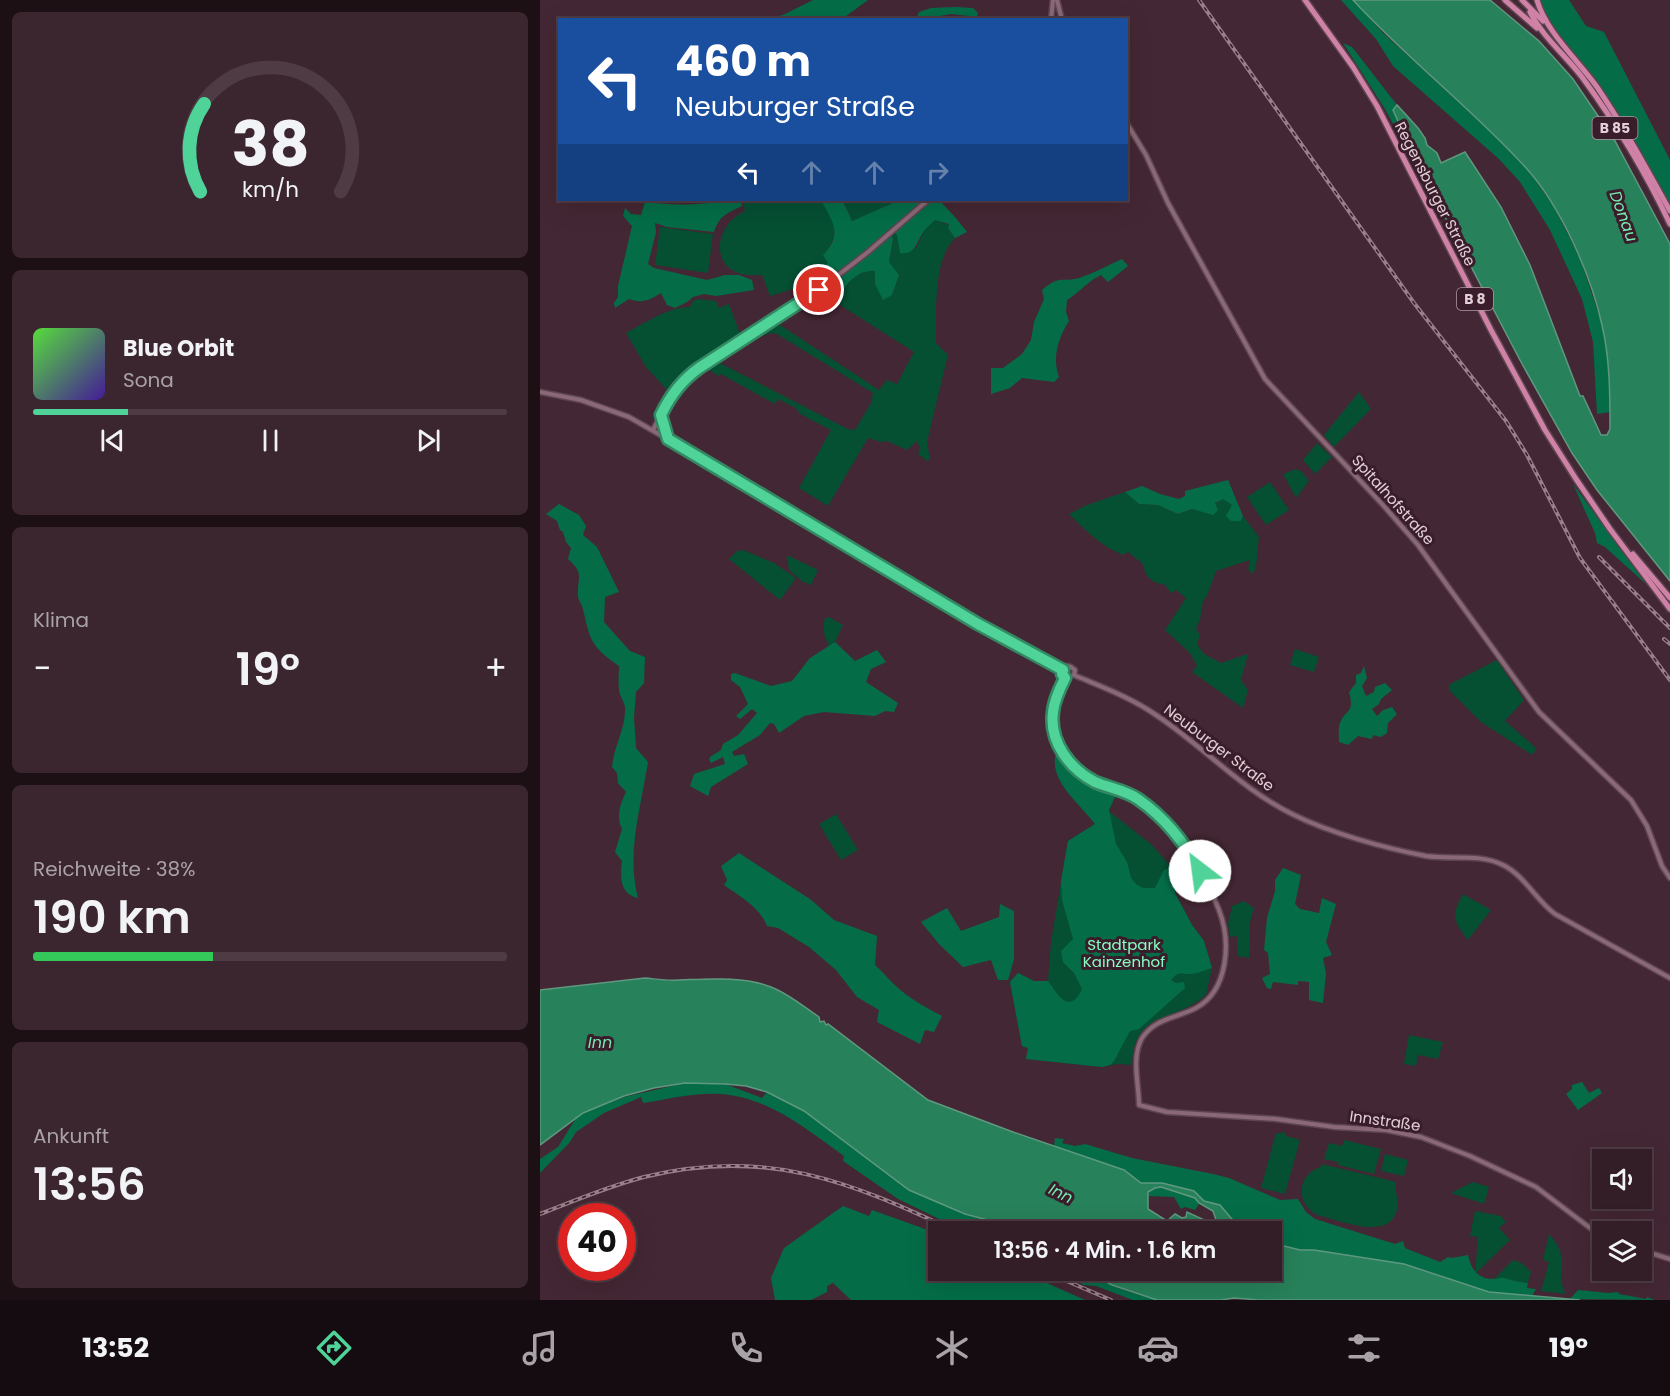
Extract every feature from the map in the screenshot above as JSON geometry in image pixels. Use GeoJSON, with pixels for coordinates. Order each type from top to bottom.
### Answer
{"type":"FeatureCollection","features":[{"type":"Feature","properties":{"kind":"main road","name":"Regensburger Straße"},"geometry":{"type":"LineString","coordinates":[[1305,0],[1353,67],[1377,106],[1518,380],[1576,479],[1610,529],[1670,608]]}},
{"type":"Feature","properties":{"kind":"main road"},"geometry":{"type":"LineString","coordinates":[[1505,0],[1549,39]]}},
{"type":"Feature","properties":{"kind":"main road"},"geometry":{"type":"LineString","coordinates":[[1522,0],[1551,28]]}},
{"type":"Feature","properties":{"kind":"main road","name":"B 85"},"geometry":{"type":"LineString","coordinates":[[1537,0],[1551,28],[1610,107],[1670,211]]}},
{"type":"Feature","properties":{"kind":"main road","name":"B 85"},"geometry":{"type":"LineString","coordinates":[[1530,12],[1537,25],[1570,62],[1600,103],[1644,175],[1670,224]]}},
{"type":"Feature","properties":{"kind":"main road","name":"Regensburger Straße"},"geometry":{"type":"LineString","coordinates":[[1610,529],[1670,598]]}},
{"type":"Feature","properties":{"kind":"street"},"geometry":{"type":"LineString","coordinates":[[1055,0],[1061,18]]}},
{"type":"Feature","properties":{"kind":"street"},"geometry":{"type":"LineString","coordinates":[[1051,18],[1055,0]]}},
{"type":"Feature","properties":{"kind":"street","name":"Spitalhofstraße"},"geometry":{"type":"LineString","coordinates":[[1128,125],[1146,155],[1167,203],[1265,379],[1418,545],[1545,718],[1636,807],[1647,826],[1662,867],[1669,877]]}},
{"type":"Feature","properties":{"kind":"street"},"geometry":{"type":"LineString","coordinates":[[653,430],[676,390],[691,373],[819,290],[927,201]]}},
{"type":"Feature","properties":{"kind":"street"},"geometry":{"type":"LineString","coordinates":[[540,392],[602,406],[653,430],[978,624],[1063,670]]}},
{"type":"Feature","properties":{"kind":"street"},"geometry":{"type":"LineString","coordinates":[[661,415],[668,439]]}},
{"type":"Feature","properties":{"kind":"street"},"geometry":{"type":"LineString","coordinates":[[1067,666],[1072,667],[1074,675],[1069,679],[1065,678],[1062,674],[1063,670],[1067,666]]}},
{"type":"Feature","properties":{"kind":"street","name":"Neuburger Straße"},"geometry":{"type":"LineString","coordinates":[[1074,675],[1157,715],[1244,784],[1291,814],[1340,833],[1426,856],[1474,858],[1503,864],[1516,874],[1539,901],[1555,914],[1670,978]]}},
{"type":"Feature","properties":{"kind":"street","name":"Innstraße"},"geometry":{"type":"LineString","coordinates":[[1065,678],[1052,714],[1055,735],[1063,753],[1076,769],[1089,778],[1137,799],[1177,835],[1189,852],[1210,892],[1219,911],[1224,930],[1223,968],[1212,994],[1197,1007],[1159,1023],[1138,1045],[1136,1065],[1139,1105],[1167,1112],[1276,1119],[1334,1127],[1386,1130],[1421,1137],[1470,1156],[1536,1187],[1592,1229]]}},
{"type":"Feature","properties":{"kind":"street"},"geometry":{"type":"LineString","coordinates":[[1652,1253],[1670,1259]]}},
{"type":"Feature","properties":{"kind":"green space"},"geometry":{"type":"Polygon","coordinates":[[[813,0],[868,0],[843,18],[770,18],[783,15],[813,0]]]}},
{"type":"Feature","properties":{"kind":"green space"},"geometry":{"type":"Polygon","coordinates":[[[1341,0],[1353,0],[1383,33],[1487,128],[1529,171],[1554,207],[1580,258],[1602,324],[1609,368],[1610,412],[1597,414],[1593,342],[1582,299],[1550,230],[1520,182],[1499,159],[1393,66],[1376,39],[1341,0]]]}},
{"type":"Feature","properties":{"kind":"green space"},"geometry":{"type":"Polygon","coordinates":[[[1540,0],[1569,0],[1586,26],[1604,32],[1670,160],[1670,204],[1617,113],[1598,84],[1558,34],[1540,0]]]}},
{"type":"Feature","properties":{"kind":"green space"},"geometry":{"type":"Polygon","coordinates":[[[931,8],[973,8],[978,13],[977,17],[951,14],[937,18],[916,18],[919,12],[931,8]]]}},
{"type":"Feature","properties":{"kind":"green space"},"geometry":{"type":"Polygon","coordinates":[[[1343,43],[1352,47],[1397,105],[1393,110],[1421,175],[1385,109],[1343,43]]]}},
{"type":"Feature","properties":{"kind":"green space"},"geometry":{"type":"Polygon","coordinates":[[[745,201],[741,202],[742,206],[718,222],[714,232],[667,227],[655,223],[656,232],[648,264],[654,268],[707,280],[725,275],[739,275],[752,280],[754,290],[716,296],[704,294],[693,297],[675,308],[667,305],[661,293],[646,300],[629,299],[615,308],[614,303],[618,297],[618,286],[632,226],[623,216],[625,208],[631,214],[641,215],[645,202],[745,201]]]}},
{"type":"Feature","properties":{"kind":"green space"},"geometry":{"type":"Polygon","coordinates":[[[748,201],[822,201],[833,222],[834,233],[832,242],[823,255],[828,263],[813,272],[816,282],[770,296],[762,275],[741,274],[728,267],[722,260],[720,241],[729,223],[745,211],[743,203],[748,201]]]}},
{"type":"Feature","properties":{"kind":"green space"},"geometry":{"type":"Polygon","coordinates":[[[825,201],[843,201],[852,221],[893,203],[892,201],[940,201],[967,232],[955,238],[948,228],[949,224],[935,220],[924,231],[913,250],[900,253],[894,230],[890,233],[893,239],[889,262],[899,275],[892,295],[883,300],[875,284],[875,271],[871,271],[862,273],[849,282],[837,303],[827,294],[827,286],[863,256],[818,285],[812,272],[828,263],[823,255],[833,242],[834,236],[833,223],[823,204],[825,201]]]}},
{"type":"Feature","properties":{"kind":"green space"},"geometry":{"type":"Polygon","coordinates":[[[843,201],[892,201],[893,203],[852,221],[843,201]]]}},
{"type":"Feature","properties":{"kind":"green space"},"geometry":{"type":"Polygon","coordinates":[[[935,220],[949,225],[948,228],[955,238],[943,259],[937,288],[936,343],[948,355],[927,442],[930,460],[927,461],[918,454],[920,448],[917,441],[907,450],[887,441],[881,442],[868,438],[828,506],[799,488],[831,430],[800,414],[796,408],[778,399],[775,404],[706,368],[716,361],[848,429],[855,430],[871,403],[873,393],[777,334],[771,333],[744,343],[777,323],[879,390],[887,380],[897,384],[914,352],[837,303],[849,282],[871,270],[875,270],[875,284],[892,295],[899,276],[889,262],[893,239],[890,233],[894,229],[897,234],[900,253],[916,248],[925,229],[935,220]]]}},
{"type":"Feature","properties":{"kind":"green space"},"geometry":{"type":"Polygon","coordinates":[[[660,227],[713,234],[708,273],[655,265],[660,227]]]}},
{"type":"Feature","properties":{"kind":"green space"},"geometry":{"type":"Polygon","coordinates":[[[1122,259],[1128,266],[1108,282],[1101,275],[1067,300],[1066,312],[1069,321],[1059,341],[1056,355],[1059,377],[1054,382],[1022,378],[1010,388],[991,394],[991,368],[1003,368],[1022,354],[1031,340],[1034,322],[1044,299],[1042,290],[1058,280],[1076,279],[1122,259]]]}},
{"type":"Feature","properties":{"kind":"green space"},"geometry":{"type":"Polygon","coordinates":[[[698,299],[716,301],[719,308],[729,304],[740,334],[691,366],[667,390],[646,367],[626,333],[665,313],[690,307],[693,301],[698,299]]]}},
{"type":"Feature","properties":{"kind":"green space"},"geometry":{"type":"Polygon","coordinates":[[[1359,392],[1371,409],[1334,447],[1324,435],[1359,392]]]}},
{"type":"Feature","properties":{"kind":"green space"},"geometry":{"type":"Polygon","coordinates":[[[1317,443],[1332,457],[1315,474],[1303,460],[1317,443]]]}},
{"type":"Feature","properties":{"kind":"green space"},"geometry":{"type":"Polygon","coordinates":[[[1296,469],[1302,472],[1309,481],[1296,498],[1283,474],[1296,469]]]}},
{"type":"Feature","properties":{"kind":"green space"},"geometry":{"type":"Polygon","coordinates":[[[1228,480],[1243,516],[1241,521],[1231,521],[1226,516],[1232,505],[1223,499],[1215,503],[1218,510],[1213,515],[1192,509],[1178,514],[1158,505],[1139,504],[1125,492],[1142,486],[1179,499],[1185,496],[1185,491],[1228,480]]]}},
{"type":"Feature","properties":{"kind":"green space"},"geometry":{"type":"Polygon","coordinates":[[[1270,482],[1289,510],[1266,525],[1247,497],[1270,482]]]}},
{"type":"Feature","properties":{"kind":"green space"},"geometry":{"type":"Polygon","coordinates":[[[1573,484],[1646,584],[1605,547],[1597,543],[1595,533],[1573,484]]]}},
{"type":"Feature","properties":{"kind":"green space"},"geometry":{"type":"Polygon","coordinates":[[[1125,492],[1139,504],[1158,505],[1178,514],[1192,509],[1205,512],[1223,498],[1232,505],[1241,521],[1243,516],[1259,537],[1257,562],[1253,574],[1248,569],[1250,560],[1216,571],[1203,601],[1196,629],[1200,635],[1197,644],[1204,654],[1221,663],[1248,654],[1241,680],[1248,690],[1243,708],[1192,672],[1197,666],[1190,653],[1165,630],[1186,598],[1176,590],[1171,593],[1165,585],[1154,582],[1147,576],[1142,563],[1128,552],[1123,555],[1101,543],[1069,514],[1125,492]]]}},
{"type":"Feature","properties":{"kind":"green space"},"geometry":{"type":"Polygon","coordinates":[[[559,504],[579,515],[586,526],[583,535],[597,547],[619,592],[605,597],[604,622],[630,651],[645,657],[644,683],[636,692],[634,718],[636,748],[648,762],[634,847],[638,898],[624,889],[621,879],[622,861],[615,852],[622,829],[619,810],[626,792],[618,783],[617,773],[612,767],[625,712],[625,705],[619,690],[619,666],[597,648],[590,636],[578,598],[577,568],[568,559],[571,548],[557,521],[546,514],[559,504]]]}},
{"type":"Feature","properties":{"kind":"green space"},"geometry":{"type":"Polygon","coordinates":[[[743,550],[774,563],[796,578],[780,600],[729,559],[737,551],[743,550]]]}},
{"type":"Feature","properties":{"kind":"green space"},"geometry":{"type":"Polygon","coordinates":[[[787,555],[818,570],[811,585],[789,570],[787,555]]]}},
{"type":"Feature","properties":{"kind":"green space"},"geometry":{"type":"Polygon","coordinates":[[[829,617],[843,625],[835,642],[829,646],[824,629],[825,618],[829,617]]]}},
{"type":"Feature","properties":{"kind":"green space"},"geometry":{"type":"Polygon","coordinates":[[[835,642],[855,661],[877,650],[886,662],[871,669],[866,682],[898,703],[894,712],[885,711],[875,716],[824,712],[804,716],[779,733],[774,724],[770,723],[760,735],[732,752],[734,756],[744,754],[748,764],[711,787],[708,796],[690,786],[694,774],[725,764],[723,757],[711,763],[710,757],[721,750],[723,744],[738,735],[757,713],[752,709],[740,719],[736,716],[748,704],[740,687],[731,680],[731,674],[735,673],[771,686],[792,681],[810,658],[835,642]]]}},
{"type":"Feature","properties":{"kind":"green space"},"geometry":{"type":"Polygon","coordinates":[[[1295,649],[1319,657],[1314,672],[1290,665],[1295,649]]]}},
{"type":"Feature","properties":{"kind":"green space"},"geometry":{"type":"Polygon","coordinates":[[[1497,660],[1524,700],[1505,721],[1535,747],[1532,755],[1481,722],[1449,690],[1449,685],[1452,683],[1497,660]]]}},
{"type":"Feature","properties":{"kind":"green space"},"geometry":{"type":"Polygon","coordinates":[[[1364,666],[1367,678],[1362,686],[1366,696],[1374,692],[1375,687],[1385,683],[1392,690],[1372,709],[1377,716],[1383,710],[1392,707],[1397,714],[1388,723],[1387,733],[1381,737],[1373,735],[1372,739],[1358,736],[1348,745],[1339,742],[1339,725],[1350,708],[1349,692],[1356,683],[1356,675],[1361,673],[1364,666]]]}},
{"type":"Feature","properties":{"kind":"green space","name":"Stadtpark Kainzenhof"},"geometry":{"type":"Polygon","coordinates":[[[1059,747],[1081,774],[1118,790],[1109,810],[1116,844],[1127,862],[1131,878],[1137,885],[1143,888],[1155,888],[1164,870],[1172,867],[1176,872],[1175,893],[1192,925],[1204,941],[1212,968],[1173,977],[1171,980],[1176,983],[1184,982],[1185,988],[1139,1029],[1130,1031],[1114,1061],[1102,1067],[1026,1059],[1028,1048],[1022,1046],[1010,982],[1018,973],[1034,981],[1048,981],[1059,996],[1068,1002],[1077,997],[1082,989],[1074,973],[1063,962],[1061,951],[1073,939],[1062,900],[1061,881],[1068,841],[1095,824],[1059,779],[1055,768],[1055,758],[1059,747]]]}},
{"type":"Feature","properties":{"kind":"green space","name":"Stadtpark Kainzenhof"},"geometry":{"type":"Polygon","coordinates":[[[1055,754],[1081,774],[1118,790],[1109,811],[1152,845],[1176,872],[1175,893],[1192,925],[1204,941],[1212,968],[1206,995],[1194,1004],[1148,1026],[1140,1035],[1134,1047],[1132,1065],[1118,1064],[1102,1067],[1026,1059],[1028,1048],[1022,1046],[1010,982],[1018,973],[1034,981],[1048,981],[1051,942],[1068,841],[1095,824],[1063,785],[1058,776],[1055,754]]]}},
{"type":"Feature","properties":{"kind":"green space"},"geometry":{"type":"Polygon","coordinates":[[[836,814],[858,850],[841,860],[819,824],[836,814]]]}},
{"type":"Feature","properties":{"kind":"green space"},"geometry":{"type":"Polygon","coordinates":[[[739,853],[810,899],[834,920],[877,936],[875,965],[907,995],[942,1016],[934,1032],[925,1030],[920,1044],[877,1022],[879,1010],[857,997],[836,970],[809,947],[778,928],[767,926],[754,908],[724,885],[727,880],[721,866],[739,853]]]}},
{"type":"Feature","properties":{"kind":"green space"},"geometry":{"type":"Polygon","coordinates":[[[1283,868],[1301,875],[1295,904],[1300,909],[1319,913],[1322,898],[1336,904],[1326,942],[1332,955],[1323,958],[1326,973],[1323,1003],[1309,1000],[1309,982],[1298,981],[1298,985],[1273,982],[1271,989],[1267,988],[1262,978],[1270,974],[1268,953],[1264,950],[1267,918],[1275,891],[1275,880],[1283,868]]]}},
{"type":"Feature","properties":{"kind":"green space"},"geometry":{"type":"Polygon","coordinates":[[[1463,894],[1491,910],[1468,940],[1455,918],[1463,894]]]}},
{"type":"Feature","properties":{"kind":"green space"},"geometry":{"type":"Polygon","coordinates":[[[1244,901],[1254,908],[1250,922],[1249,958],[1238,956],[1237,936],[1230,937],[1228,924],[1232,906],[1244,901]]]}},
{"type":"Feature","properties":{"kind":"green space"},"geometry":{"type":"Polygon","coordinates":[[[1000,904],[1014,911],[1014,959],[1008,980],[998,980],[991,960],[963,967],[939,944],[921,922],[947,908],[961,931],[999,917],[1000,904]]]}},
{"type":"Feature","properties":{"kind":"green space"},"geometry":{"type":"Polygon","coordinates":[[[1409,1035],[1443,1042],[1438,1059],[1418,1055],[1416,1066],[1404,1064],[1409,1035]]]}},
{"type":"Feature","properties":{"kind":"green space"},"geometry":{"type":"Polygon","coordinates":[[[1582,1082],[1589,1093],[1599,1088],[1602,1093],[1578,1110],[1566,1094],[1572,1089],[1572,1085],[1582,1082]]]}},
{"type":"Feature","properties":{"kind":"green space"},"geometry":{"type":"Polygon","coordinates":[[[685,1083],[725,1084],[762,1098],[767,1092],[804,1111],[909,1190],[965,1214],[989,1221],[943,1221],[898,1199],[843,1161],[844,1156],[787,1116],[756,1102],[721,1094],[692,1095],[643,1103],[641,1097],[604,1113],[576,1132],[570,1142],[540,1173],[540,1159],[558,1147],[576,1118],[624,1097],[685,1083]]]}},
{"type":"Feature","properties":{"kind":"green space"},"geometry":{"type":"Polygon","coordinates":[[[1281,1132],[1300,1140],[1285,1194],[1261,1188],[1276,1133],[1281,1132]]]}},
{"type":"Feature","properties":{"kind":"green space"},"geometry":{"type":"Polygon","coordinates":[[[1055,1138],[1064,1139],[1062,1143],[1075,1146],[1085,1144],[1132,1158],[1229,1178],[1280,1200],[1298,1199],[1306,1212],[1315,1219],[1395,1244],[1403,1241],[1405,1248],[1440,1262],[1448,1257],[1468,1255],[1473,1269],[1483,1277],[1528,1283],[1527,1288],[1536,1289],[1532,1296],[1489,1292],[1415,1267],[1282,1246],[1282,1221],[1234,1221],[1220,1205],[1204,1201],[1186,1188],[1176,1188],[1162,1183],[1141,1183],[1124,1170],[1054,1146],[1055,1138]]]}},
{"type":"Feature","properties":{"kind":"green space"},"geometry":{"type":"Polygon","coordinates":[[[1344,1140],[1381,1149],[1374,1174],[1324,1159],[1329,1143],[1342,1146],[1344,1140]]]}},
{"type":"Feature","properties":{"kind":"green space"},"geometry":{"type":"Polygon","coordinates":[[[1385,1154],[1408,1160],[1404,1176],[1381,1171],[1385,1154]]]}},
{"type":"Feature","properties":{"kind":"green space"},"geometry":{"type":"Polygon","coordinates":[[[1322,1164],[1396,1182],[1398,1206],[1392,1220],[1374,1227],[1362,1226],[1317,1215],[1310,1210],[1302,1196],[1303,1182],[1322,1164]]]}},
{"type":"Feature","properties":{"kind":"green space"},"geometry":{"type":"Polygon","coordinates":[[[1473,1182],[1489,1187],[1484,1204],[1451,1193],[1473,1182]]]}},
{"type":"Feature","properties":{"kind":"green space"},"geometry":{"type":"Polygon","coordinates":[[[1161,1187],[1195,1198],[1199,1204],[1195,1210],[1185,1207],[1181,1209],[1174,1197],[1149,1196],[1148,1192],[1161,1187]]]}},
{"type":"Feature","properties":{"kind":"green space"},"geometry":{"type":"Polygon","coordinates":[[[843,1206],[869,1216],[872,1210],[928,1230],[928,1281],[1042,1281],[1085,1300],[851,1300],[833,1283],[827,1286],[827,1292],[811,1300],[775,1300],[771,1278],[784,1248],[843,1206]]]}},
{"type":"Feature","properties":{"kind":"green space"},"geometry":{"type":"Polygon","coordinates":[[[1475,1211],[1501,1216],[1506,1222],[1499,1228],[1510,1240],[1475,1274],[1478,1237],[1470,1236],[1475,1211]]]}},
{"type":"Feature","properties":{"kind":"green space"},"geometry":{"type":"Polygon","coordinates":[[[1549,1234],[1560,1251],[1561,1278],[1566,1294],[1541,1291],[1549,1262],[1543,1260],[1549,1234]]]}},
{"type":"Feature","properties":{"kind":"green space"},"geometry":{"type":"Polygon","coordinates":[[[1513,1260],[1522,1263],[1531,1272],[1528,1283],[1506,1279],[1493,1280],[1513,1260]]]}},
{"type":"Feature","properties":{"kind":"green space"},"geometry":{"type":"Polygon","coordinates":[[[1075,1281],[1101,1281],[1157,1300],[1133,1300],[1096,1286],[1084,1285],[1075,1281]]]}},
{"type":"Feature","properties":{"kind":"green space"},"geometry":{"type":"Polygon","coordinates":[[[1578,1290],[1618,1292],[1655,1300],[1570,1299],[1578,1290]]]}},
{"type":"Feature","properties":{"kind":"water","name":"Donau"},"geometry":{"type":"Polygon","coordinates":[[[1353,0],[1490,0],[1539,41],[1573,79],[1615,141],[1670,244],[1670,581],[1597,490],[1572,453],[1521,362],[1422,173],[1393,110],[1397,105],[1418,128],[1427,145],[1437,153],[1441,163],[1465,152],[1501,207],[1530,265],[1580,396],[1583,396],[1601,435],[1607,435],[1610,429],[1609,377],[1602,325],[1590,285],[1563,222],[1552,202],[1527,169],[1353,0]]]}},
{"type":"Feature","properties":{"kind":"water","name":"Inn"},"geometry":{"type":"Polygon","coordinates":[[[645,978],[749,981],[771,987],[790,997],[819,1017],[820,1022],[824,1021],[826,1025],[828,1024],[928,1100],[1124,1170],[1141,1183],[1162,1183],[1194,1191],[1204,1201],[1220,1205],[1234,1221],[1216,1221],[1213,1211],[1195,1198],[1161,1187],[1148,1192],[1148,1209],[1167,1221],[989,1221],[965,1214],[909,1190],[804,1111],[767,1092],[746,1086],[685,1083],[624,1096],[583,1113],[540,1145],[540,990],[645,978]]]}},
{"type":"Feature","properties":{"kind":"water","name":"Inn"},"geometry":{"type":"Polygon","coordinates":[[[1187,1212],[1206,1221],[1167,1221],[1175,1214],[1182,1218],[1186,1217],[1187,1212]]]}},
{"type":"Feature","properties":{"kind":"water"},"geometry":{"type":"Polygon","coordinates":[[[1282,1246],[1404,1264],[1489,1292],[1580,1300],[1259,1300],[1234,1298],[1157,1300],[1104,1281],[1282,1281],[1282,1246]]]}},
{"type":"Feature","properties":{"kind":"railway"},"geometry":{"type":"LineString","coordinates":[[1199,0],[1414,303],[1506,421],[1527,455],[1580,558],[1670,680]]}},
{"type":"Feature","properties":{"kind":"railway"},"geometry":{"type":"LineString","coordinates":[[1599,557],[1670,628]]}},
{"type":"Feature","properties":{"kind":"railway"},"geometry":{"type":"LineString","coordinates":[[1664,639],[1670,644]]}},
{"type":"Feature","properties":{"kind":"railway"},"geometry":{"type":"LineString","coordinates":[[540,1214],[644,1177],[688,1169],[729,1166],[768,1168],[806,1174],[843,1184],[933,1221]]}},
{"type":"Feature","properties":{"kind":"railway"},"geometry":{"type":"LineString","coordinates":[[1067,1281],[1111,1300]]}},
{"type":"Feature","properties":{"kind":"route"},"geometry":{"type":"LineString","coordinates":[[819,290],[691,373],[676,390],[661,415],[668,439],[978,624],[1063,670],[1062,674],[1065,678],[1059,689],[1052,714],[1059,747],[1070,764],[1081,774],[1127,793],[1145,805],[1177,835],[1200,871]]}}]}
